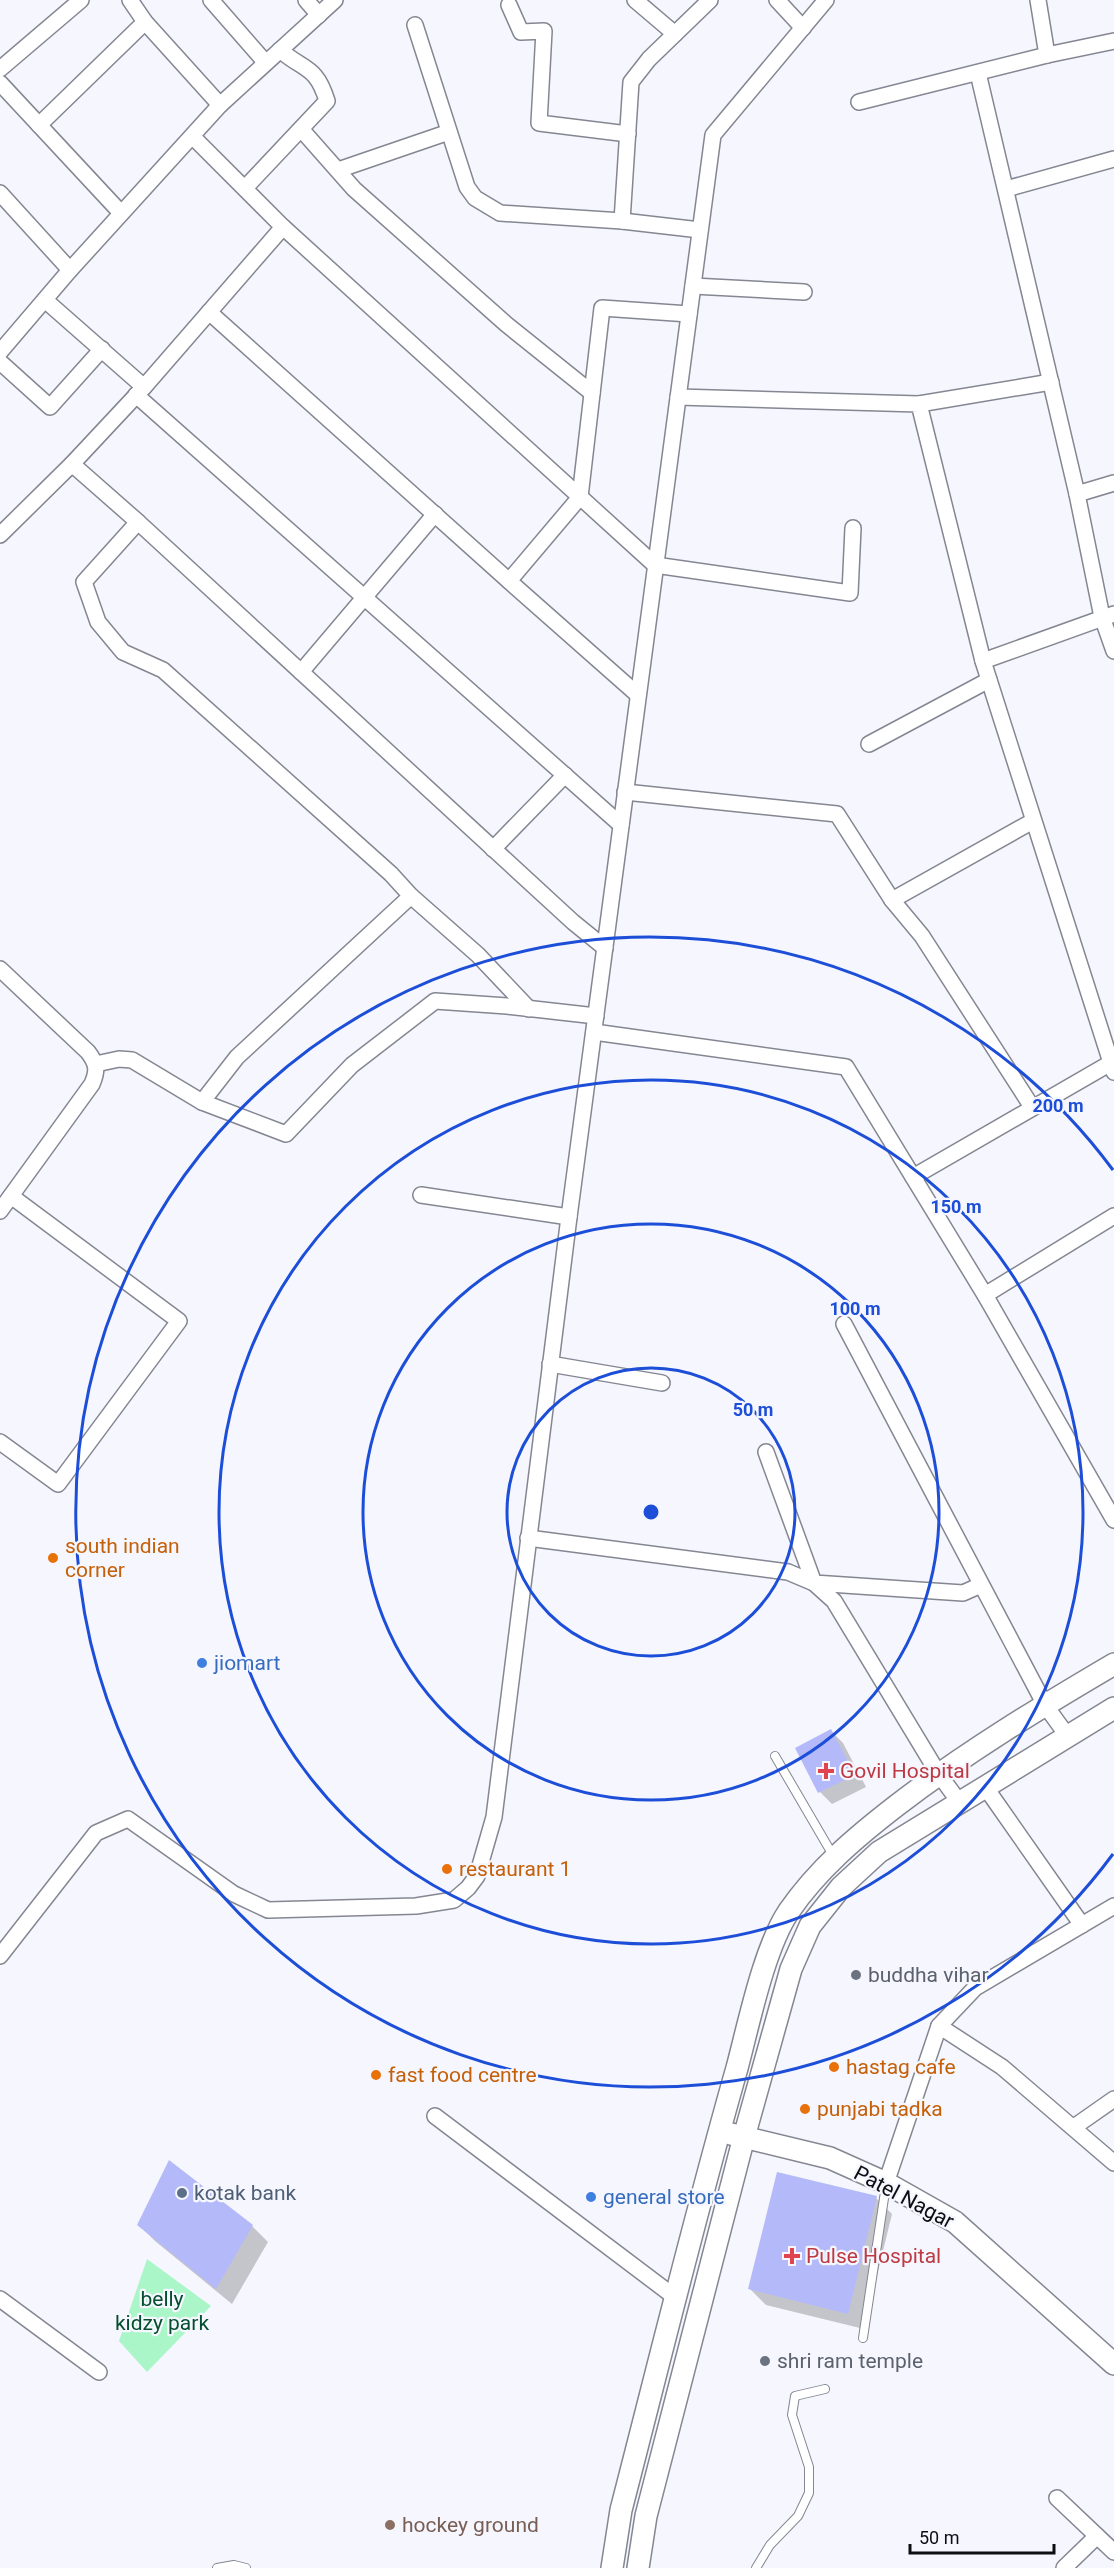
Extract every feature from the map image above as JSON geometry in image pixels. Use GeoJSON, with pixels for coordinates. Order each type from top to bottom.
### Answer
{"type":"FeatureCollection","features":[{"type":"Feature","properties":{"kind":"main road"},"geometry":{"type":"LineString","coordinates":[[620,2567],[621,2510],[719,2130],[767,1960],[788,1913],[834,1858],[938,1773],[1114,1664]]}},
{"type":"Feature","properties":{"kind":"main road"},"geometry":{"type":"LineString","coordinates":[[620,2567],[646,2516],[744,2137],[791,1969],[810,1926],[841,1887],[879,1852],[1069,1738],[1114,1708]]}},
{"type":"Feature","properties":{"kind":"main road","name":"Patel Nagar"},"geometry":{"type":"LineString","coordinates":[[719,2130],[830,2158],[886,2183],[955,2222],[1114,2364]]}},
{"type":"Feature","properties":{"kind":"street"},"geometry":{"type":"LineString","coordinates":[[0,69],[81,0]]}},
{"type":"Feature","properties":{"kind":"street"},"geometry":{"type":"LineString","coordinates":[[130,0],[145,22],[220,105]]}},
{"type":"Feature","properties":{"kind":"street"},"geometry":{"type":"LineString","coordinates":[[211,0],[265,62]]}},
{"type":"Feature","properties":{"kind":"street"},"geometry":{"type":"LineString","coordinates":[[306,0],[319,15]]}},
{"type":"Feature","properties":{"kind":"street"},"geometry":{"type":"LineString","coordinates":[[0,352],[70,270],[220,105],[335,0]]}},
{"type":"Feature","properties":{"kind":"street"},"geometry":{"type":"LineString","coordinates":[[635,0],[675,34]]}},
{"type":"Feature","properties":{"kind":"street"},"geometry":{"type":"LineString","coordinates":[[622,222],[631,82],[649,59],[710,0]]}},
{"type":"Feature","properties":{"kind":"street"},"geometry":{"type":"LineString","coordinates":[[777,0],[803,28]]}},
{"type":"Feature","properties":{"kind":"street"},"geometry":{"type":"LineString","coordinates":[[0,1956],[96,1833],[128,1819],[234,1894],[268,1910],[416,1906],[454,1900],[468,1888],[477,1876],[494,1817],[569,1217],[713,135],[826,0]]}},
{"type":"Feature","properties":{"kind":"street"},"geometry":{"type":"LineString","coordinates":[[1038,0],[1047,55]]}},
{"type":"Feature","properties":{"kind":"street"},"geometry":{"type":"LineString","coordinates":[[509,5],[521,32],[544,31],[539,123],[628,134]]}},
{"type":"Feature","properties":{"kind":"street"},"geometry":{"type":"LineString","coordinates":[[39,124],[145,22]]}},
{"type":"Feature","properties":{"kind":"street"},"geometry":{"type":"LineString","coordinates":[[415,25],[467,187],[486,206],[500,213],[700,230]]}},
{"type":"Feature","properties":{"kind":"street"},"geometry":{"type":"LineString","coordinates":[[859,102],[1047,55],[1114,41]]}},
{"type":"Feature","properties":{"kind":"street"},"geometry":{"type":"LineString","coordinates":[[245,188],[327,101],[321,83],[305,66],[280,50]]}},
{"type":"Feature","properties":{"kind":"street"},"geometry":{"type":"LineString","coordinates":[[978,73],[1108,616],[1114,651]]}},
{"type":"Feature","properties":{"kind":"street"},"geometry":{"type":"LineString","coordinates":[[0,83],[121,213]]}},
{"type":"Feature","properties":{"kind":"street"},"geometry":{"type":"LineString","coordinates":[[301,129],[354,189],[506,324],[592,393]]}},
{"type":"Feature","properties":{"kind":"street"},"geometry":{"type":"LineString","coordinates":[[338,170],[449,132]]}},
{"type":"Feature","properties":{"kind":"street"},"geometry":{"type":"LineString","coordinates":[[193,136],[283,227],[656,565],[850,593],[853,528]]}},
{"type":"Feature","properties":{"kind":"street"},"geometry":{"type":"LineString","coordinates":[[1006,189],[1114,159]]}},
{"type":"Feature","properties":{"kind":"street"},"geometry":{"type":"LineString","coordinates":[[0,194],[70,270]]}},
{"type":"Feature","properties":{"kind":"street"},"geometry":{"type":"LineString","coordinates":[[0,535],[72,464],[140,391],[283,227]]}},
{"type":"Feature","properties":{"kind":"street"},"geometry":{"type":"LineString","coordinates":[[693,286],[804,292]]}},
{"type":"Feature","properties":{"kind":"street"},"geometry":{"type":"LineString","coordinates":[[45,300],[102,349],[140,391],[364,597],[621,825]]}},
{"type":"Feature","properties":{"kind":"street"},"geometry":{"type":"LineString","coordinates":[[509,581],[580,497],[602,308],[689,314]]}},
{"type":"Feature","properties":{"kind":"street"},"geometry":{"type":"LineString","coordinates":[[209,312],[638,695]]}},
{"type":"Feature","properties":{"kind":"street"},"geometry":{"type":"LineString","coordinates":[[0,362],[50,407],[102,349]]}},
{"type":"Feature","properties":{"kind":"street"},"geometry":{"type":"LineString","coordinates":[[678,397],[919,404],[1051,382]]}},
{"type":"Feature","properties":{"kind":"street"},"geometry":{"type":"LineString","coordinates":[[913,1177],[1032,1107],[1113,1065],[983,661],[919,404]]}},
{"type":"Feature","properties":{"kind":"street"},"geometry":{"type":"LineString","coordinates":[[72,464],[573,922],[605,948]]}},
{"type":"Feature","properties":{"kind":"street"},"geometry":{"type":"LineString","coordinates":[[1077,494],[1114,483]]}},
{"type":"Feature","properties":{"kind":"street"},"geometry":{"type":"LineString","coordinates":[[301,672],[435,514]]}},
{"type":"Feature","properties":{"kind":"street"},"geometry":{"type":"LineString","coordinates":[[138,522],[84,582],[98,622],[123,652],[163,670],[391,874],[411,896],[478,955],[529,1009]]}},
{"type":"Feature","properties":{"kind":"street"},"geometry":{"type":"LineString","coordinates":[[983,661],[1108,616]]}},
{"type":"Feature","properties":{"kind":"street"},"geometry":{"type":"LineString","coordinates":[[869,744],[989,681]]}},
{"type":"Feature","properties":{"kind":"street"},"geometry":{"type":"LineString","coordinates":[[494,849],[565,775]]}},
{"type":"Feature","properties":{"kind":"street"},"geometry":{"type":"LineString","coordinates":[[626,792],[837,814],[892,900],[922,936],[1032,1107]]}},
{"type":"Feature","properties":{"kind":"street"},"geometry":{"type":"LineString","coordinates":[[892,900],[1033,821]]}},
{"type":"Feature","properties":{"kind":"street"},"geometry":{"type":"LineString","coordinates":[[202,1102],[237,1057],[411,896]]}},
{"type":"Feature","properties":{"kind":"street"},"geometry":{"type":"LineString","coordinates":[[0,969],[88,1052],[96,1064],[92,1084],[0,1211]]}},
{"type":"Feature","properties":{"kind":"street"},"geometry":{"type":"LineString","coordinates":[[96,1064],[119,1059],[132,1060],[202,1102],[286,1134],[352,1065],[435,1001],[529,1009],[595,1024],[846,1067],[985,1295],[1114,1520]]}},
{"type":"Feature","properties":{"kind":"street"},"geometry":{"type":"LineString","coordinates":[[421,1195],[569,1217]]}},
{"type":"Feature","properties":{"kind":"street"},"geometry":{"type":"LineString","coordinates":[[0,1442],[57,1484],[179,1321],[11,1196]]}},
{"type":"Feature","properties":{"kind":"street"},"geometry":{"type":"LineString","coordinates":[[985,1295],[1114,1216]]}},
{"type":"Feature","properties":{"kind":"street"},"geometry":{"type":"LineString","coordinates":[[844,1324],[1045,1705],[1069,1738]]}},
{"type":"Feature","properties":{"kind":"street"},"geometry":{"type":"LineString","coordinates":[[550,1364],[662,1383]]}},
{"type":"Feature","properties":{"kind":"street"},"geometry":{"type":"LineString","coordinates":[[766,1452],[814,1583]]}},
{"type":"Feature","properties":{"kind":"street"},"geometry":{"type":"LineString","coordinates":[[528,1538],[788,1572],[814,1583],[834,1601],[938,1773],[960,1803]]}},
{"type":"Feature","properties":{"kind":"street"},"geometry":{"type":"LineString","coordinates":[[814,1583],[963,1593],[981,1585]]}},
{"type":"Feature","properties":{"kind":"street"},"geometry":{"type":"LineString","coordinates":[[986,1788],[1082,1925]]}},
{"type":"Feature","properties":{"kind":"street"},"geometry":{"type":"LineString","coordinates":[[886,2183],[939,2026],[975,1988],[1114,1906]]}},
{"type":"Feature","properties":{"kind":"street"},"geometry":{"type":"LineString","coordinates":[[939,2026],[1002,2067],[1114,2163]]}},
{"type":"Feature","properties":{"kind":"street"},"geometry":{"type":"LineString","coordinates":[[1074,2127],[1114,2099]]}},
{"type":"Feature","properties":{"kind":"street"},"geometry":{"type":"LineString","coordinates":[[435,2116],[676,2298]]}},
{"type":"Feature","properties":{"kind":"street"},"geometry":{"type":"LineString","coordinates":[[0,2299],[99,2372]]}},
{"type":"Feature","properties":{"kind":"street"},"geometry":{"type":"LineString","coordinates":[[1057,2498],[1114,2552]]}},
{"type":"Feature","properties":{"kind":"street"},"geometry":{"type":"LineString","coordinates":[[1064,2568],[1097,2536]]}},
{"type":"Feature","properties":{"kind":"lane"},"geometry":{"type":"LineString","coordinates":[[775,1756],[834,1858]]}},
{"type":"Feature","properties":{"kind":"lane"},"geometry":{"type":"LineString","coordinates":[[863,2338],[886,2183]]}},
{"type":"Feature","properties":{"kind":"lane"},"geometry":{"type":"LineString","coordinates":[[756,2568],[770,2545],[798,2516],[809,2493],[809,2467],[792,2415],[795,2396],[825,2389]]}},
{"type":"Feature","properties":{"kind":"lane"},"geometry":{"type":"LineString","coordinates":[[217,2568],[234,2565],[246,2568]]}},
{"type":"Feature","properties":{"kind":"green space","name":"belly kidzy park"},"geometry":{"type":"Polygon","coordinates":[[[147,2259],[211,2306],[147,2372],[119,2341],[147,2259]]]}},
{"type":"Feature","properties":{"kind":"building"},"geometry":{"type":"Polygon","coordinates":[[[831,1729],[855,1775],[818,1793],[795,1748],[831,1729]]]}},
{"type":"Feature","properties":{"kind":"building","name":"kotak bank"},"geometry":{"type":"Polygon","coordinates":[[[169,2160],[253,2225],[216,2289],[137,2225],[169,2160]]]}},
{"type":"Feature","properties":{"kind":"building"},"geometry":{"type":"Polygon","coordinates":[[[777,2172],[877,2196],[848,2314],[748,2289],[777,2172]]]}},
{"type":"Feature","properties":{"kind":"place","name":"south indian corner"},"geometry":{"type":"Point","coordinates":[53,1558]}},
{"type":"Feature","properties":{"kind":"place","name":"jiomart"},"geometry":{"type":"Point","coordinates":[202,1663]}},
{"type":"Feature","properties":{"kind":"place","name":"Govil Hospital"},"geometry":{"type":"Point","coordinates":[826,1771]}},
{"type":"Feature","properties":{"kind":"place","name":"restaurant 1"},"geometry":{"type":"Point","coordinates":[447,1869]}},
{"type":"Feature","properties":{"kind":"place","name":"buddha vihar"},"geometry":{"type":"Point","coordinates":[856,1975]}},
{"type":"Feature","properties":{"kind":"place","name":"hastag cafe"},"geometry":{"type":"Point","coordinates":[834,2067]}},
{"type":"Feature","properties":{"kind":"place","name":"fast food centre"},"geometry":{"type":"Point","coordinates":[376,2075]}},
{"type":"Feature","properties":{"kind":"place","name":"punjabi tadka"},"geometry":{"type":"Point","coordinates":[805,2109]}},
{"type":"Feature","properties":{"kind":"place","name":"kotak bank"},"geometry":{"type":"Point","coordinates":[182,2193]}},
{"type":"Feature","properties":{"kind":"place","name":"general store"},"geometry":{"type":"Point","coordinates":[591,2197]}},
{"type":"Feature","properties":{"kind":"place","name":"Pulse Hospital"},"geometry":{"type":"Point","coordinates":[792,2256]}},
{"type":"Feature","properties":{"kind":"place","name":"shri ram temple"},"geometry":{"type":"Point","coordinates":[765,2361]}},
{"type":"Feature","properties":{"kind":"place","name":"hockey ground"},"geometry":{"type":"Point","coordinates":[390,2525]}}]}
